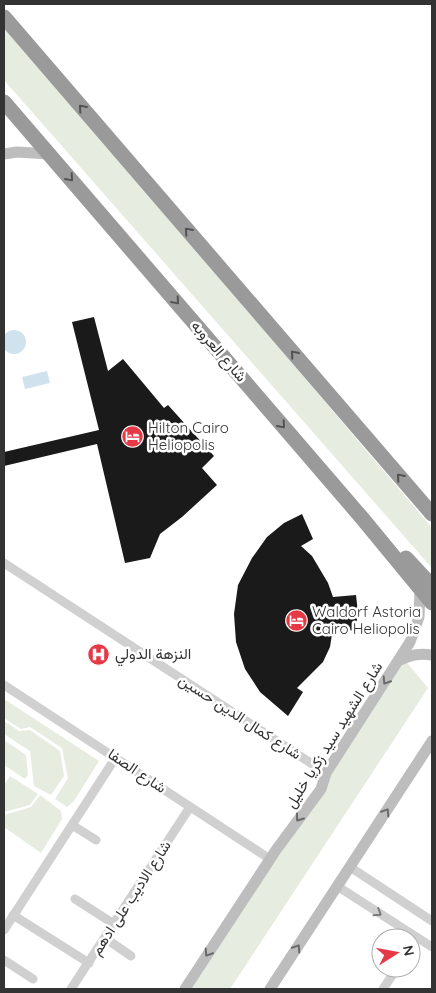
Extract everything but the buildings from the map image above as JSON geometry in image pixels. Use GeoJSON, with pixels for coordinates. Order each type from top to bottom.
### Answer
{"type":"FeatureCollection","features":[{"type":"Feature","properties":{"kind":"highway"},"geometry":{"type":"LineString","coordinates":[[4,17],[432,514]]}},
{"type":"Feature","properties":{"kind":"highway","name":"شارع العروبه"},"geometry":{"type":"LineString","coordinates":[[4,102],[362,518],[426,587],[432,603]]}},
{"type":"Feature","properties":{"kind":"street"},"geometry":{"type":"LineString","coordinates":[[4,154],[17,152],[49,154]]}},
{"type":"Feature","properties":{"kind":"street","name":"شارع كمال الدين حسين"},"geometry":{"type":"LineString","coordinates":[[4,563],[326,772]]}},
{"type":"Feature","properties":{"kind":"street","name":"شارع الشهيد سيد زكريا خليل"},"geometry":{"type":"LineString","coordinates":[[184,989],[270,858],[321,789],[326,772],[398,662],[416,628],[426,587]]}},
{"type":"Feature","properties":{"kind":"street"},"geometry":{"type":"LineString","coordinates":[[398,662],[409,655],[421,653],[432,655]]}},
{"type":"Feature","properties":{"kind":"street","name":"شارع الصفا"},"geometry":{"type":"LineString","coordinates":[[4,685],[270,858]]}},
{"type":"Feature","properties":{"kind":"street"},"geometry":{"type":"LineString","coordinates":[[270,989],[432,741]]}},
{"type":"Feature","properties":{"kind":"street"},"geometry":{"type":"LineString","coordinates":[[5,925],[13,916],[116,757]]}},
{"type":"Feature","properties":{"kind":"street","name":"شارع الاديب على ادهم"},"geometry":{"type":"LineString","coordinates":[[72,989],[190,807]]}},
{"type":"Feature","properties":{"kind":"street"},"geometry":{"type":"LineString","coordinates":[[72,825],[96,840]]}},
{"type":"Feature","properties":{"kind":"street"},"geometry":{"type":"LineString","coordinates":[[350,867],[432,921]]}},
{"type":"Feature","properties":{"kind":"street"},"geometry":{"type":"LineString","coordinates":[[337,886],[402,928]]}},
{"type":"Feature","properties":{"kind":"street"},"geometry":{"type":"LineString","coordinates":[[75,899],[114,924]]}},
{"type":"Feature","properties":{"kind":"street"},"geometry":{"type":"LineString","coordinates":[[13,916],[89,963]]}},
{"type":"Feature","properties":{"kind":"street"},"geometry":{"type":"LineString","coordinates":[[105,938],[131,956]]}},
{"type":"Feature","properties":{"kind":"street"},"geometry":{"type":"LineString","coordinates":[[421,940],[432,947]]}},
{"type":"Feature","properties":{"kind":"street"},"geometry":{"type":"LineString","coordinates":[[4,960],[33,979]]}},
{"type":"Feature","properties":{"kind":"street"},"geometry":{"type":"LineString","coordinates":[[383,989],[390,978]]}},
{"type":"Feature","properties":{"kind":"shaded area"},"geometry":{"type":"Polygon","coordinates":[[[4,27],[64,94],[432,528],[432,568],[4,80],[4,27]]]}},
{"type":"Feature","properties":{"kind":"shaded area"},"geometry":{"type":"Polygon","coordinates":[[[404,659],[428,688],[230,989],[192,989],[404,659]]]}},
{"type":"Feature","properties":{"kind":"shaded area"},"geometry":{"type":"Polygon","coordinates":[[[4,699],[99,761],[74,801],[67,807],[55,799],[68,778],[62,748],[30,727],[21,729],[4,718],[4,699]]]}},
{"type":"Feature","properties":{"kind":"shaded area"},"geometry":{"type":"Polygon","coordinates":[[[4,721],[19,731],[30,730],[60,751],[64,776],[51,795],[34,786],[30,751],[4,734],[4,721]]]}},
{"type":"Feature","properties":{"kind":"shaded area"},"geometry":{"type":"Polygon","coordinates":[[[4,740],[26,755],[28,775],[25,779],[4,765],[4,740]]]}},
{"type":"Feature","properties":{"kind":"shaded area"},"geometry":{"type":"Polygon","coordinates":[[[10,776],[38,794],[30,805],[4,812],[4,785],[10,776]]]}},
{"type":"Feature","properties":{"kind":"shaded area"},"geometry":{"type":"Polygon","coordinates":[[[40,795],[61,811],[62,819],[41,853],[4,827],[4,815],[31,807],[40,795]]]}},
{"type":"Feature","properties":{"kind":"water"},"geometry":{"type":"Polygon","coordinates":[[[14,330],[19,331],[25,337],[25,347],[19,353],[14,354],[9,353],[3,347],[2,342],[3,337],[9,331],[14,330]]]}},
{"type":"Feature","properties":{"kind":"water"},"geometry":{"type":"Polygon","coordinates":[[[47,371],[50,383],[25,389],[22,377],[47,371]]]}},
{"type":"Feature","properties":{"kind":"place","name":"Hilton Cairo Heliopolis"},"geometry":{"type":"Point","coordinates":[132,437]}},
{"type":"Feature","properties":{"kind":"place","name":"Waldorf Astoria Cairo Heliopolis"},"geometry":{"type":"Point","coordinates":[296,621]}},
{"type":"Feature","properties":{"kind":"place","name":"النزهة الدولي"},"geometry":{"type":"Point","coordinates":[99,654]}}]}
